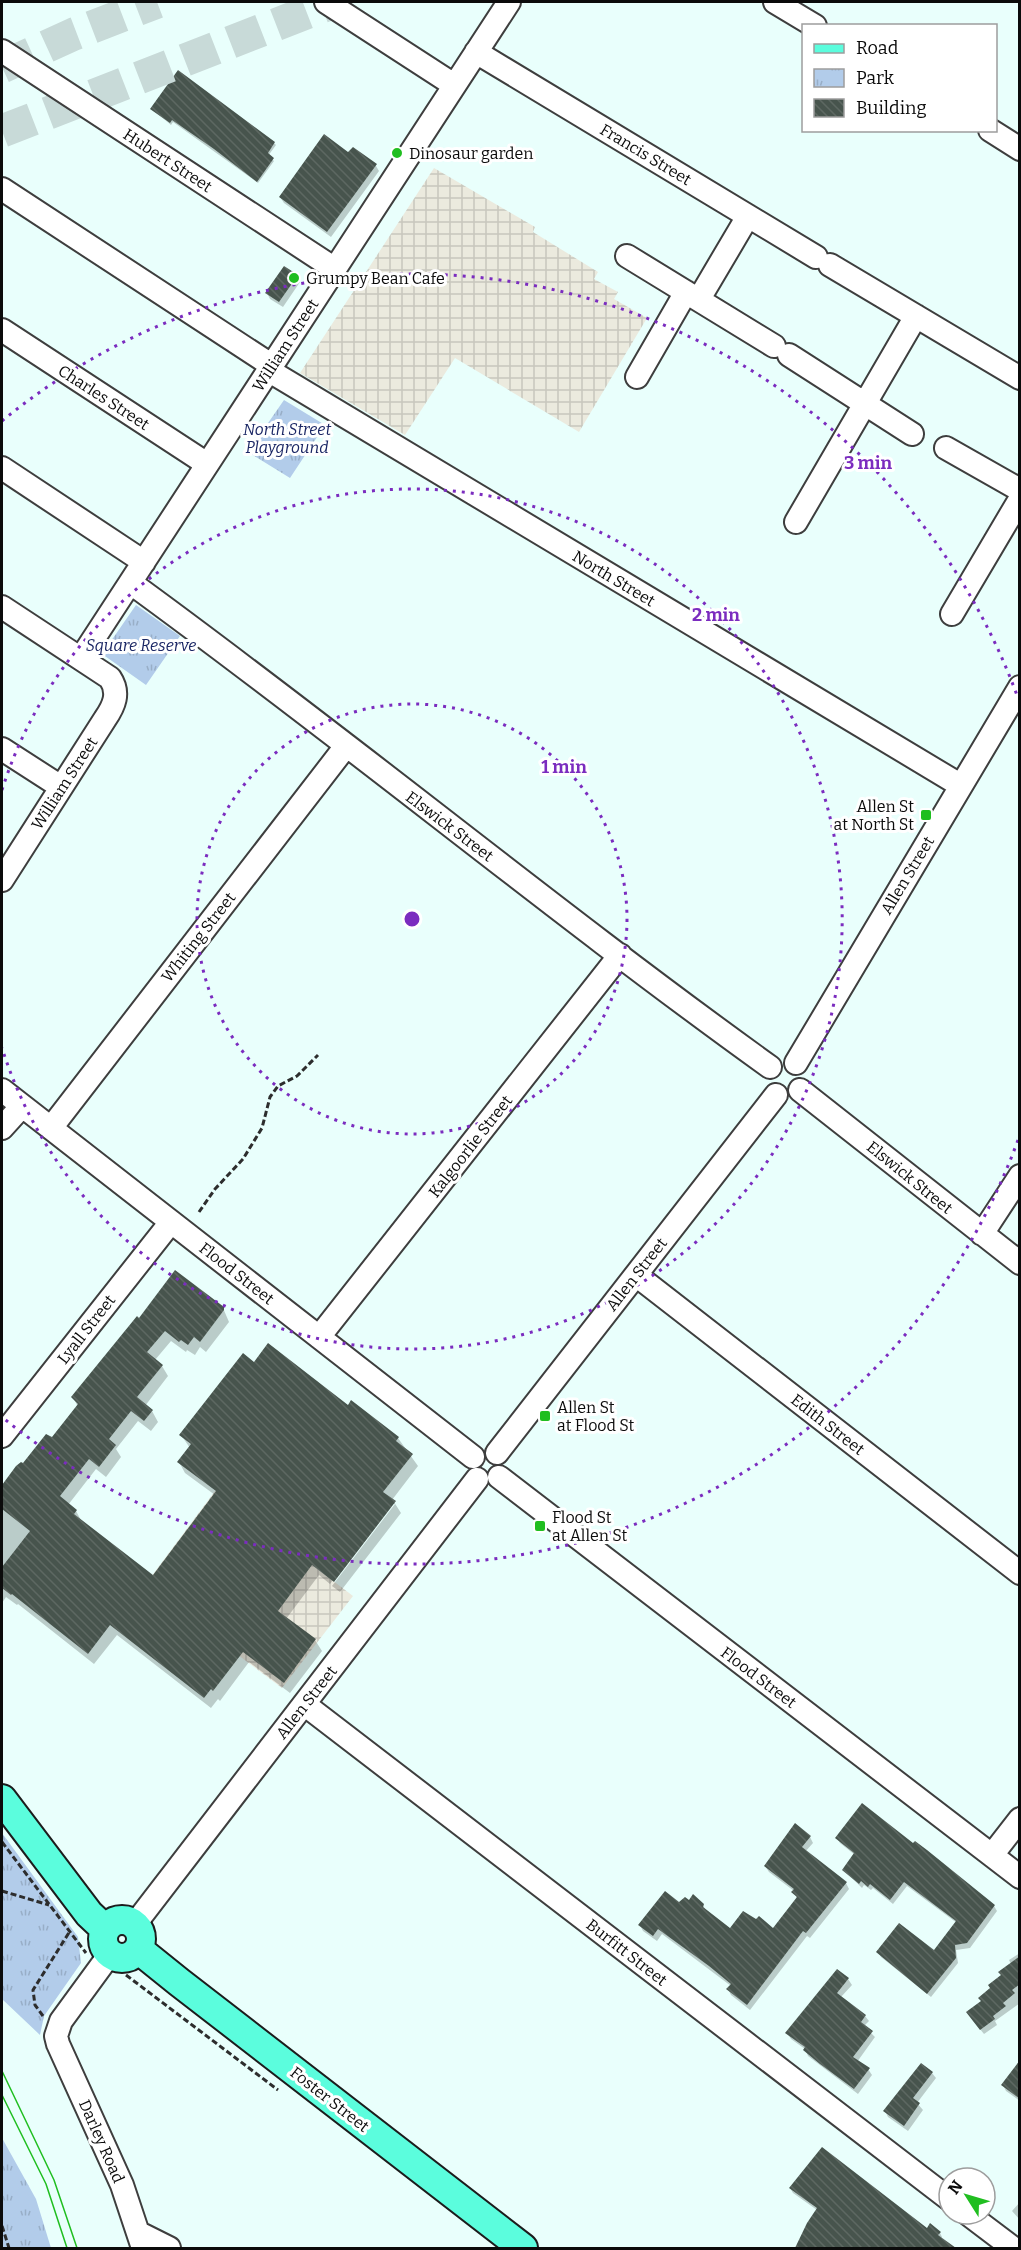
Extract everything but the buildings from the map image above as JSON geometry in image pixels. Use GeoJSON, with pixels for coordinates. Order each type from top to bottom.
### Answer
{"type":"FeatureCollection","features":[{"type":"Feature","properties":{"kind":"main road"},"geometry":{"type":"LineString","coordinates":[[2,1799],[88,1914],[106,1949],[125,1958],[137,1936]]}},
{"type":"Feature","properties":{"kind":"main road","name":"Foster Street"},"geometry":{"type":"LineString","coordinates":[[137,1936],[179,1982],[523,2248]]}},
{"type":"Feature","properties":{"kind":"street"},"geometry":{"type":"LineString","coordinates":[[326,2],[454,85]]}},
{"type":"Feature","properties":{"kind":"street","name":"William Street"},"geometry":{"type":"LineString","coordinates":[[2,880],[111,709],[116,697],[114,683],[110,678],[81,658],[509,2]]}},
{"type":"Feature","properties":{"kind":"street"},"geometry":{"type":"LineString","coordinates":[[775,2],[812,24]]}},
{"type":"Feature","properties":{"kind":"street","name":"Hubert Street"},"geometry":{"type":"LineString","coordinates":[[2,51],[335,269]]}},
{"type":"Feature","properties":{"kind":"street","name":"Francis Street"},"geometry":{"type":"LineString","coordinates":[[476,52],[1020,378]]}},
{"type":"Feature","properties":{"kind":"street"},"geometry":{"type":"LineString","coordinates":[[993,132],[1020,148]]}},
{"type":"Feature","properties":{"kind":"street","name":"North Street"},"geometry":{"type":"LineString","coordinates":[[2,189],[269,368],[960,786]]}},
{"type":"Feature","properties":{"kind":"street"},"geometry":{"type":"LineString","coordinates":[[637,377],[748,216]]}},
{"type":"Feature","properties":{"kind":"street"},"geometry":{"type":"LineString","coordinates":[[627,256],[693,295],[912,434]]}},
{"type":"Feature","properties":{"kind":"street"},"geometry":{"type":"LineString","coordinates":[[796,522],[916,316]]}},
{"type":"Feature","properties":{"kind":"street","name":"Charles Street"},"geometry":{"type":"LineString","coordinates":[[2,330],[207,464]]}},
{"type":"Feature","properties":{"kind":"street"},"geometry":{"type":"LineString","coordinates":[[946,448],[1020,490]]}},
{"type":"Feature","properties":{"kind":"street"},"geometry":{"type":"LineString","coordinates":[[2,468],[144,562]]}},
{"type":"Feature","properties":{"kind":"street"},"geometry":{"type":"LineString","coordinates":[[952,614],[1020,499]]}},
{"type":"Feature","properties":{"kind":"street","name":"Elswick Street"},"geometry":{"type":"LineString","coordinates":[[131,583],[770,1067]]}},
{"type":"Feature","properties":{"kind":"street"},"geometry":{"type":"LineString","coordinates":[[2,607],[81,658]]}},
{"type":"Feature","properties":{"kind":"street","name":"Allen Street"},"geometry":{"type":"LineString","coordinates":[[796,1063],[1020,687]]}},
{"type":"Feature","properties":{"kind":"street","name":"Whiting Street"},"geometry":{"type":"LineString","coordinates":[[51,1128],[346,747]]}},
{"type":"Feature","properties":{"kind":"street"},"geometry":{"type":"LineString","coordinates":[[2,748],[61,787]]}},
{"type":"Feature","properties":{"kind":"street","name":"Kalgoorlie Street"},"geometry":{"type":"LineString","coordinates":[[319,1336],[620,955]]}},
{"type":"Feature","properties":{"kind":"street"},"geometry":{"type":"LineString","coordinates":[[782,1059],[796,1063],[803,1072],[803,1084],[800,1090],[789,1097],[776,1095],[767,1086],[767,1072],[770,1067],[782,1059]]}},
{"type":"Feature","properties":{"kind":"street","name":"Flood Street"},"geometry":{"type":"LineString","coordinates":[[2,1090],[473,1457]]}},
{"type":"Feature","properties":{"kind":"street","name":"Elswick Street"},"geometry":{"type":"LineString","coordinates":[[800,1090],[1020,1263]]}},
{"type":"Feature","properties":{"kind":"street","name":"Allen Street"},"geometry":{"type":"LineString","coordinates":[[497,1453],[776,1095]]}},
{"type":"Feature","properties":{"kind":"street"},"geometry":{"type":"LineString","coordinates":[[2,1128],[22,1106]]}},
{"type":"Feature","properties":{"kind":"street"},"geometry":{"type":"LineString","coordinates":[[982,1234],[1020,1176]]}},
{"type":"Feature","properties":{"kind":"street","name":"Lyall Street"},"geometry":{"type":"LineString","coordinates":[[2,1436],[171,1222]]}},
{"type":"Feature","properties":{"kind":"street","name":"Edith Street"},"geometry":{"type":"LineString","coordinates":[[636,1275],[1020,1573]]}},
{"type":"Feature","properties":{"kind":"street"},"geometry":{"type":"LineString","coordinates":[[481,1450],[492,1450],[497,1453],[502,1462],[488,1478],[470,1469],[473,1457],[481,1450]]}},
{"type":"Feature","properties":{"kind":"street","name":"Allen Street"},"geometry":{"type":"LineString","coordinates":[[137,1936],[304,1704],[488,1478]]}},
{"type":"Feature","properties":{"kind":"street","name":"Flood Street"},"geometry":{"type":"LineString","coordinates":[[488,1478],[1020,1877]]}},
{"type":"Feature","properties":{"kind":"street","name":"Burfitt Street"},"geometry":{"type":"LineString","coordinates":[[304,1704],[937,2190]]}},
{"type":"Feature","properties":{"kind":"street"},"geometry":{"type":"LineString","coordinates":[[992,1855],[1020,1819]]}},
{"type":"Feature","properties":{"kind":"street"},"geometry":{"type":"LineString","coordinates":[[57,2032],[106,1949]]}},
{"type":"Feature","properties":{"kind":"street","name":"Darley Road"},"geometry":{"type":"LineString","coordinates":[[57,2032],[58,2044],[122,2186],[141,2241]]}},
{"type":"Feature","properties":{"kind":"street"},"geometry":{"type":"LineString","coordinates":[[984,2226],[1013,2248]]}},
{"type":"Feature","properties":{"kind":"street"},"geometry":{"type":"LineString","coordinates":[[141,2241],[169,2248]]}},
{"type":"Feature","properties":{"kind":"path"},"geometry":{"type":"LineString","coordinates":[[199,1212],[215,1189],[243,1159],[262,1128],[270,1097],[274,1091],[278,1086],[297,1076],[318,1055]]}},
{"type":"Feature","properties":{"kind":"path"},"geometry":{"type":"LineString","coordinates":[[2,1842],[49,1906],[71,1930],[88,1956],[106,1949]]}},
{"type":"Feature","properties":{"kind":"path"},"geometry":{"type":"LineString","coordinates":[[2,1891],[49,1906]]}},
{"type":"Feature","properties":{"kind":"path"},"geometry":{"type":"LineString","coordinates":[[57,2032],[35,2005],[33,1990],[71,1930]]}},
{"type":"Feature","properties":{"kind":"path"},"geometry":{"type":"LineString","coordinates":[[2,2226],[9,2248]]}},
{"type":"Feature","properties":{"kind":"shaded area"},"geometry":{"type":"Polygon","coordinates":[[[434,168],[535,227],[533,232],[598,272],[594,279],[618,292],[614,299],[647,318],[579,432],[455,358],[405,435],[300,373],[434,168]]]}},
{"type":"Feature","properties":{"kind":"shaded area"},"geometry":{"type":"Polygon","coordinates":[[[215,1491],[353,1596],[282,1688],[145,1585],[215,1491]]]}},
{"type":"Feature","properties":{"kind":"green space","name":"North Street Playground"},"geometry":{"type":"Polygon","coordinates":[[[284,400],[325,425],[290,478],[248,452],[284,400]]]}},
{"type":"Feature","properties":{"kind":"green space","name":"Square Reserve"},"geometry":{"type":"Polygon","coordinates":[[[136,605],[180,636],[146,685],[102,654],[136,605]]]}},
{"type":"Feature","properties":{"kind":"green space"},"geometry":{"type":"Polygon","coordinates":[[[2,1833],[78,1937],[81,1963],[44,2016],[40,2035],[2,1999],[2,1833]]]}},
{"type":"Feature","properties":{"kind":"green space"},"geometry":{"type":"Polygon","coordinates":[[[2,2138],[36,2199],[51,2248],[2,2248],[2,2138]]]}},
{"type":"Feature","properties":{"kind":"tunnel"},"geometry":{"type":"LineString","coordinates":[[2,67],[74,34],[157,2]]}},
{"type":"Feature","properties":{"kind":"tunnel"},"geometry":{"type":"LineString","coordinates":[[2,131],[334,2]]}},
{"type":"Feature","properties":{"kind":"tram line"},"geometry":{"type":"LineString","coordinates":[[2,2071],[54,2180],[77,2248]]}},
{"type":"Feature","properties":{"kind":"tram line"},"geometry":{"type":"LineString","coordinates":[[2,2095],[46,2184],[67,2248]]}},
{"type":"Feature","properties":{"kind":"place","name":"Dinosaur garden"},"geometry":{"type":"Point","coordinates":[397,153]}},
{"type":"Feature","properties":{"kind":"place","name":"Grumpy Bean Cafe"},"geometry":{"type":"Point","coordinates":[294,278]}},
{"type":"Feature","properties":{"kind":"place","name":"Allen St at North St"},"geometry":{"type":"Point","coordinates":[926,815]}},
{"type":"Feature","properties":{"kind":"place","name":"Allen St at Flood St"},"geometry":{"type":"Point","coordinates":[545,1416]}},
{"type":"Feature","properties":{"kind":"place","name":"Flood St at Allen St"},"geometry":{"type":"Point","coordinates":[540,1526]}}]}
